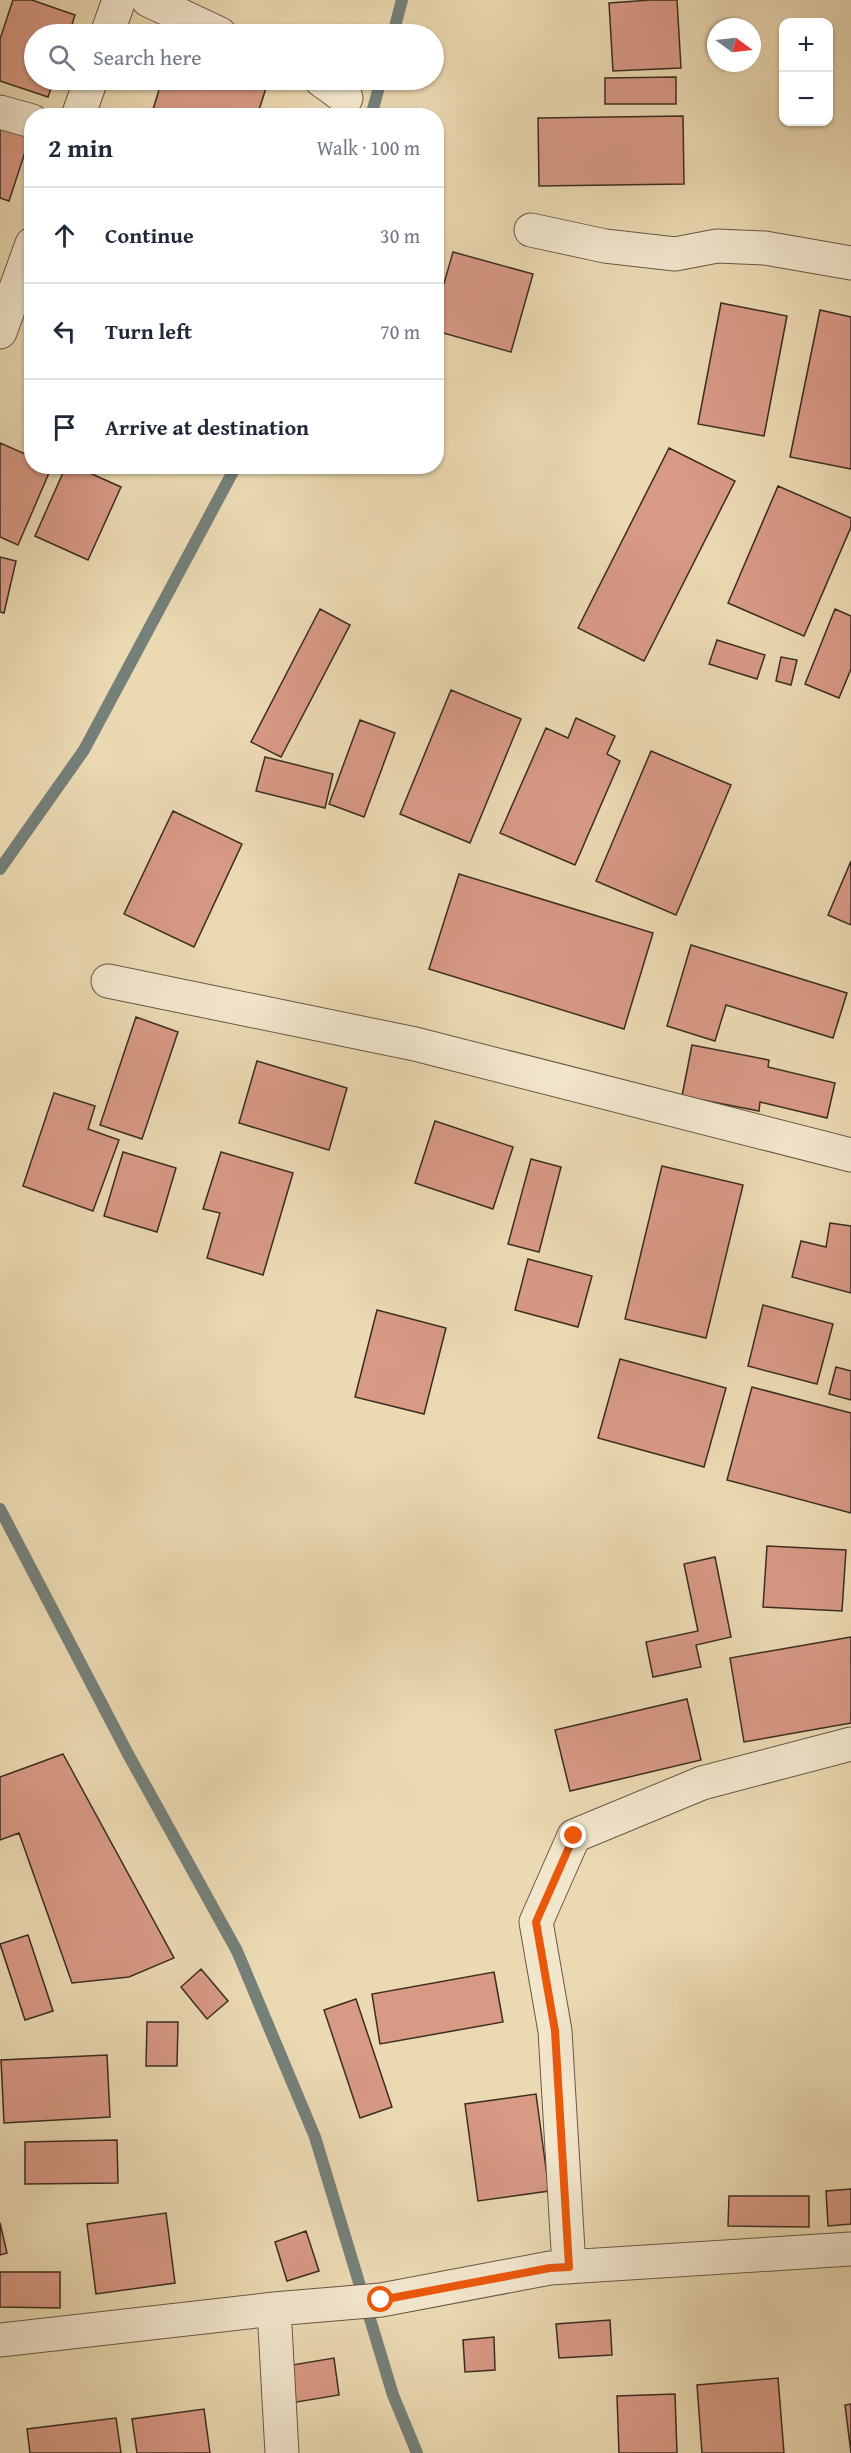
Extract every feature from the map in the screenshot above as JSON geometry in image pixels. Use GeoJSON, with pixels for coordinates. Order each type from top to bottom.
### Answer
{"type":"FeatureCollection","features":[{"type":"Feature","properties":{"kind":"street"},"geometry":{"type":"LineString","coordinates":[[111,24],[119,0]]}},
{"type":"Feature","properties":{"kind":"street"},"geometry":{"type":"LineString","coordinates":[[148,0],[199,24]]}},
{"type":"Feature","properties":{"kind":"street"},"geometry":{"type":"LineString","coordinates":[[81,108],[87,90]]}},
{"type":"Feature","properties":{"kind":"street"},"geometry":{"type":"LineString","coordinates":[[0,112],[24,119]]}},
{"type":"Feature","properties":{"kind":"street"},"geometry":{"type":"LineString","coordinates":[[531,230],[605,246],[675,254],[717,246],[765,248],[851,263]]}},
{"type":"Feature","properties":{"kind":"street"},"geometry":{"type":"LineString","coordinates":[[0,332],[24,266]]}},
{"type":"Feature","properties":{"kind":"street"},"geometry":{"type":"LineString","coordinates":[[108,981],[415,1044],[851,1155]]}},
{"type":"Feature","properties":{"kind":"street"},"geometry":{"type":"LineString","coordinates":[[569,2267],[555,2031],[536,1922],[574,1836],[702,1783],[851,1744]]}},
{"type":"Feature","properties":{"kind":"street"},"geometry":{"type":"LineString","coordinates":[[0,2340],[274,2309],[381,2300],[550,2268],[851,2249]]}},
{"type":"Feature","properties":{"kind":"street"},"geometry":{"type":"LineString","coordinates":[[274,2309],[282,2453]]}},
{"type":"Feature","properties":{"kind":"building"},"geometry":{"type":"Polygon","coordinates":[[[13,0],[32,0],[75,15],[72,24],[24,24],[24,89],[0,81],[0,39],[13,0]]]}},
{"type":"Feature","properties":{"kind":"building"},"geometry":{"type":"Polygon","coordinates":[[[677,0],[681,68],[613,71],[609,3],[677,0]]]}},
{"type":"Feature","properties":{"kind":"building"},"geometry":{"type":"Polygon","coordinates":[[[676,77],[676,104],[605,104],[605,78],[676,77]]]}},
{"type":"Feature","properties":{"kind":"building"},"geometry":{"type":"Polygon","coordinates":[[[27,90],[50,90],[48,97],[27,90]]]}},
{"type":"Feature","properties":{"kind":"building"},"geometry":{"type":"Polygon","coordinates":[[[159,90],[265,90],[260,108],[153,108],[159,90]]]}},
{"type":"Feature","properties":{"kind":"building"},"geometry":{"type":"Polygon","coordinates":[[[683,116],[684,184],[539,186],[538,118],[683,116]]]}},
{"type":"Feature","properties":{"kind":"building"},"geometry":{"type":"Polygon","coordinates":[[[0,127],[24,135],[24,155],[9,201],[0,198],[0,127]]]}},
{"type":"Feature","properties":{"kind":"building"},"geometry":{"type":"Polygon","coordinates":[[[453,252],[533,274],[511,352],[444,333],[444,283],[453,252]]]}},
{"type":"Feature","properties":{"kind":"building"},"geometry":{"type":"Polygon","coordinates":[[[721,303],[787,316],[764,436],[698,424],[721,303]]]}},
{"type":"Feature","properties":{"kind":"building"},"geometry":{"type":"Polygon","coordinates":[[[820,310],[851,317],[851,469],[790,457],[820,310]]]}},
{"type":"Feature","properties":{"kind":"building"},"geometry":{"type":"Polygon","coordinates":[[[0,443],[24,454],[24,474],[49,474],[18,545],[0,537],[0,443]]]}},
{"type":"Feature","properties":{"kind":"building"},"geometry":{"type":"Polygon","coordinates":[[[669,448],[735,481],[644,661],[578,628],[669,448]]]}},
{"type":"Feature","properties":{"kind":"building"},"geometry":{"type":"Polygon","coordinates":[[[62,474],[92,474],[121,487],[88,560],[35,536],[62,474]]]}},
{"type":"Feature","properties":{"kind":"building"},"geometry":{"type":"Polygon","coordinates":[[[778,486],[851,518],[851,527],[804,636],[728,603],[778,486]]]}},
{"type":"Feature","properties":{"kind":"building"},"geometry":{"type":"Polygon","coordinates":[[[0,557],[16,561],[4,613],[0,612],[0,557]]]}},
{"type":"Feature","properties":{"kind":"building"},"geometry":{"type":"Polygon","coordinates":[[[320,609],[350,625],[281,757],[251,742],[320,609]]]}},
{"type":"Feature","properties":{"kind":"building"},"geometry":{"type":"Polygon","coordinates":[[[835,609],[851,616],[851,669],[839,698],[805,684],[835,609]]]}},
{"type":"Feature","properties":{"kind":"building"},"geometry":{"type":"Polygon","coordinates":[[[717,640],[765,655],[757,679],[709,664],[717,640]]]}},
{"type":"Feature","properties":{"kind":"building"},"geometry":{"type":"Polygon","coordinates":[[[781,657],[797,660],[791,685],[776,681],[781,657]]]}},
{"type":"Feature","properties":{"kind":"building"},"geometry":{"type":"Polygon","coordinates":[[[451,690],[521,719],[470,843],[400,814],[451,690]]]}},
{"type":"Feature","properties":{"kind":"building"},"geometry":{"type":"Polygon","coordinates":[[[576,718],[615,736],[607,754],[620,761],[575,865],[500,833],[546,728],[568,738],[576,718]]]}},
{"type":"Feature","properties":{"kind":"building"},"geometry":{"type":"Polygon","coordinates":[[[360,720],[395,733],[364,817],[329,804],[360,720]]]}},
{"type":"Feature","properties":{"kind":"building"},"geometry":{"type":"Polygon","coordinates":[[[651,751],[731,785],[676,915],[596,881],[651,751]]]}},
{"type":"Feature","properties":{"kind":"building"},"geometry":{"type":"Polygon","coordinates":[[[265,757],[333,774],[325,808],[256,791],[265,757]]]}},
{"type":"Feature","properties":{"kind":"building"},"geometry":{"type":"Polygon","coordinates":[[[173,811],[242,844],[194,947],[124,914],[173,811]]]}},
{"type":"Feature","properties":{"kind":"building"},"geometry":{"type":"Polygon","coordinates":[[[851,861],[851,925],[828,915],[851,861]]]}},
{"type":"Feature","properties":{"kind":"building"},"geometry":{"type":"Polygon","coordinates":[[[459,874],[653,933],[624,1029],[429,969],[459,874]]]}},
{"type":"Feature","properties":{"kind":"building"},"geometry":{"type":"Polygon","coordinates":[[[691,945],[847,993],[833,1038],[726,1005],[715,1041],[667,1026],[691,945]]]}},
{"type":"Feature","properties":{"kind":"building"},"geometry":{"type":"Polygon","coordinates":[[[136,1017],[178,1032],[142,1139],[100,1125],[136,1017]]]}},
{"type":"Feature","properties":{"kind":"building"},"geometry":{"type":"Polygon","coordinates":[[[692,1045],[769,1060],[768,1067],[835,1083],[827,1118],[760,1102],[759,1111],[682,1096],[692,1045]]]}},
{"type":"Feature","properties":{"kind":"building"},"geometry":{"type":"Polygon","coordinates":[[[257,1061],[347,1088],[329,1150],[239,1123],[257,1061]]]}},
{"type":"Feature","properties":{"kind":"building"},"geometry":{"type":"Polygon","coordinates":[[[54,1093],[95,1106],[88,1129],[119,1140],[93,1211],[23,1186],[54,1093]]]}},
{"type":"Feature","properties":{"kind":"building"},"geometry":{"type":"Polygon","coordinates":[[[435,1121],[513,1147],[493,1209],[415,1183],[435,1121]]]}},
{"type":"Feature","properties":{"kind":"building"},"geometry":{"type":"Polygon","coordinates":[[[123,1152],[176,1168],[157,1232],[104,1216],[123,1152]]]}},
{"type":"Feature","properties":{"kind":"building"},"geometry":{"type":"Polygon","coordinates":[[[221,1152],[293,1173],[263,1275],[207,1258],[220,1213],[203,1209],[221,1152]]]}},
{"type":"Feature","properties":{"kind":"building"},"geometry":{"type":"Polygon","coordinates":[[[531,1159],[561,1167],[539,1252],[508,1244],[531,1159]]]}},
{"type":"Feature","properties":{"kind":"building"},"geometry":{"type":"Polygon","coordinates":[[[662,1166],[743,1185],[706,1338],[625,1319],[662,1166]]]}},
{"type":"Feature","properties":{"kind":"building"},"geometry":{"type":"Polygon","coordinates":[[[830,1223],[851,1226],[851,1293],[792,1277],[801,1241],[826,1247],[830,1223]]]}},
{"type":"Feature","properties":{"kind":"building"},"geometry":{"type":"Polygon","coordinates":[[[528,1259],[592,1276],[578,1327],[515,1310],[528,1259]]]}},
{"type":"Feature","properties":{"kind":"building"},"geometry":{"type":"Polygon","coordinates":[[[763,1305],[833,1324],[817,1384],[748,1366],[763,1305]]]}},
{"type":"Feature","properties":{"kind":"building"},"geometry":{"type":"Polygon","coordinates":[[[377,1310],[446,1328],[424,1414],[355,1397],[377,1310]]]}},
{"type":"Feature","properties":{"kind":"building"},"geometry":{"type":"Polygon","coordinates":[[[620,1359],[726,1388],[704,1467],[598,1438],[620,1359]]]}},
{"type":"Feature","properties":{"kind":"building"},"geometry":{"type":"Polygon","coordinates":[[[836,1367],[851,1371],[851,1400],[829,1394],[836,1367]]]}},
{"type":"Feature","properties":{"kind":"building"},"geometry":{"type":"Polygon","coordinates":[[[752,1387],[851,1413],[851,1513],[727,1480],[752,1387]]]}},
{"type":"Feature","properties":{"kind":"building"},"geometry":{"type":"Polygon","coordinates":[[[767,1546],[846,1550],[842,1611],[763,1607],[767,1546]]]}},
{"type":"Feature","properties":{"kind":"building"},"geometry":{"type":"Polygon","coordinates":[[[715,1557],[731,1637],[696,1645],[701,1667],[653,1677],[646,1642],[698,1631],[684,1564],[715,1557]]]}},
{"type":"Feature","properties":{"kind":"building"},"geometry":{"type":"Polygon","coordinates":[[[851,1637],[851,1723],[744,1742],[730,1658],[851,1637]]]}},
{"type":"Feature","properties":{"kind":"building"},"geometry":{"type":"Polygon","coordinates":[[[687,1699],[701,1760],[570,1791],[555,1730],[687,1699]]]}},
{"type":"Feature","properties":{"kind":"building"},"geometry":{"type":"Polygon","coordinates":[[[63,1754],[174,1958],[129,1977],[72,1983],[19,1833],[0,1840],[0,1777],[63,1754]]]}},
{"type":"Feature","properties":{"kind":"building"},"geometry":{"type":"Polygon","coordinates":[[[28,1935],[53,2011],[25,2020],[0,1944],[28,1935]]]}},
{"type":"Feature","properties":{"kind":"building"},"geometry":{"type":"Polygon","coordinates":[[[201,1969],[228,2001],[207,2019],[181,1987],[201,1969]]]}},
{"type":"Feature","properties":{"kind":"building"},"geometry":{"type":"Polygon","coordinates":[[[494,1972],[503,2022],[380,2044],[372,1994],[494,1972]]]}},
{"type":"Feature","properties":{"kind":"building"},"geometry":{"type":"Polygon","coordinates":[[[356,1999],[392,2107],[360,2118],[324,2010],[356,1999]]]}},
{"type":"Feature","properties":{"kind":"building"},"geometry":{"type":"Polygon","coordinates":[[[147,2022],[178,2022],[177,2066],[146,2066],[147,2022]]]}},
{"type":"Feature","properties":{"kind":"building"},"geometry":{"type":"Polygon","coordinates":[[[107,2055],[110,2117],[4,2123],[1,2060],[107,2055]]]}},
{"type":"Feature","properties":{"kind":"building"},"geometry":{"type":"Polygon","coordinates":[[[536,2094],[549,2191],[478,2201],[465,2104],[536,2094]]]}},
{"type":"Feature","properties":{"kind":"building"},"geometry":{"type":"Polygon","coordinates":[[[117,2140],[118,2183],[25,2184],[25,2142],[117,2140]]]}},
{"type":"Feature","properties":{"kind":"building"},"geometry":{"type":"Polygon","coordinates":[[[851,2189],[851,2224],[828,2226],[826,2191],[851,2189]]]}},
{"type":"Feature","properties":{"kind":"building"},"geometry":{"type":"Polygon","coordinates":[[[729,2196],[809,2196],[809,2227],[728,2226],[729,2196]]]}},
{"type":"Feature","properties":{"kind":"building"},"geometry":{"type":"Polygon","coordinates":[[[166,2213],[175,2283],[96,2294],[87,2224],[166,2213]]]}},
{"type":"Feature","properties":{"kind":"building"},"geometry":{"type":"Polygon","coordinates":[[[0,2223],[7,2253],[0,2255],[0,2223]]]}},
{"type":"Feature","properties":{"kind":"building"},"geometry":{"type":"Polygon","coordinates":[[[306,2231],[319,2271],[287,2281],[275,2242],[306,2231]]]}},
{"type":"Feature","properties":{"kind":"building"},"geometry":{"type":"Polygon","coordinates":[[[0,2272],[60,2272],[60,2308],[0,2307],[0,2272]]]}},
{"type":"Feature","properties":{"kind":"building"},"geometry":{"type":"Polygon","coordinates":[[[610,2320],[612,2355],[559,2358],[556,2324],[610,2320]]]}},
{"type":"Feature","properties":{"kind":"building"},"geometry":{"type":"Polygon","coordinates":[[[494,2337],[495,2370],[465,2372],[463,2340],[494,2337]]]}},
{"type":"Feature","properties":{"kind":"building"},"geometry":{"type":"Polygon","coordinates":[[[334,2358],[339,2395],[291,2403],[286,2366],[334,2358]]]}},
{"type":"Feature","properties":{"kind":"building"},"geometry":{"type":"Polygon","coordinates":[[[778,2378],[784,2453],[702,2453],[697,2385],[778,2378]]]}},
{"type":"Feature","properties":{"kind":"building"},"geometry":{"type":"Polygon","coordinates":[[[675,2394],[677,2453],[619,2453],[617,2396],[675,2394]]]}},
{"type":"Feature","properties":{"kind":"building"},"geometry":{"type":"Polygon","coordinates":[[[851,2404],[851,2453],[845,2405],[851,2404]]]}},
{"type":"Feature","properties":{"kind":"building"},"geometry":{"type":"Polygon","coordinates":[[[204,2409],[210,2453],[137,2453],[132,2419],[204,2409]]]}},
{"type":"Feature","properties":{"kind":"building"},"geometry":{"type":"Polygon","coordinates":[[[116,2418],[121,2453],[30,2453],[27,2429],[116,2418]]]}},
{"type":"Feature","properties":{"kind":"waterway"},"geometry":{"type":"LineString","coordinates":[[396,24],[402,0]]}},
{"type":"Feature","properties":{"kind":"waterway"},"geometry":{"type":"LineString","coordinates":[[373,108],[378,90]]}},
{"type":"Feature","properties":{"kind":"waterway"},"geometry":{"type":"LineString","coordinates":[[0,869],[84,750],[232,474]]}},
{"type":"Feature","properties":{"kind":"waterway"},"geometry":{"type":"LineString","coordinates":[[0,1509],[128,1754],[237,1951],[315,2137],[393,2395],[417,2453]]}},
{"type":"Feature","properties":{"kind":"route"},"geometry":{"type":"LineString","coordinates":[[381,2300],[550,2268],[569,2267],[555,2031],[536,1922],[574,1836]]}}]}
